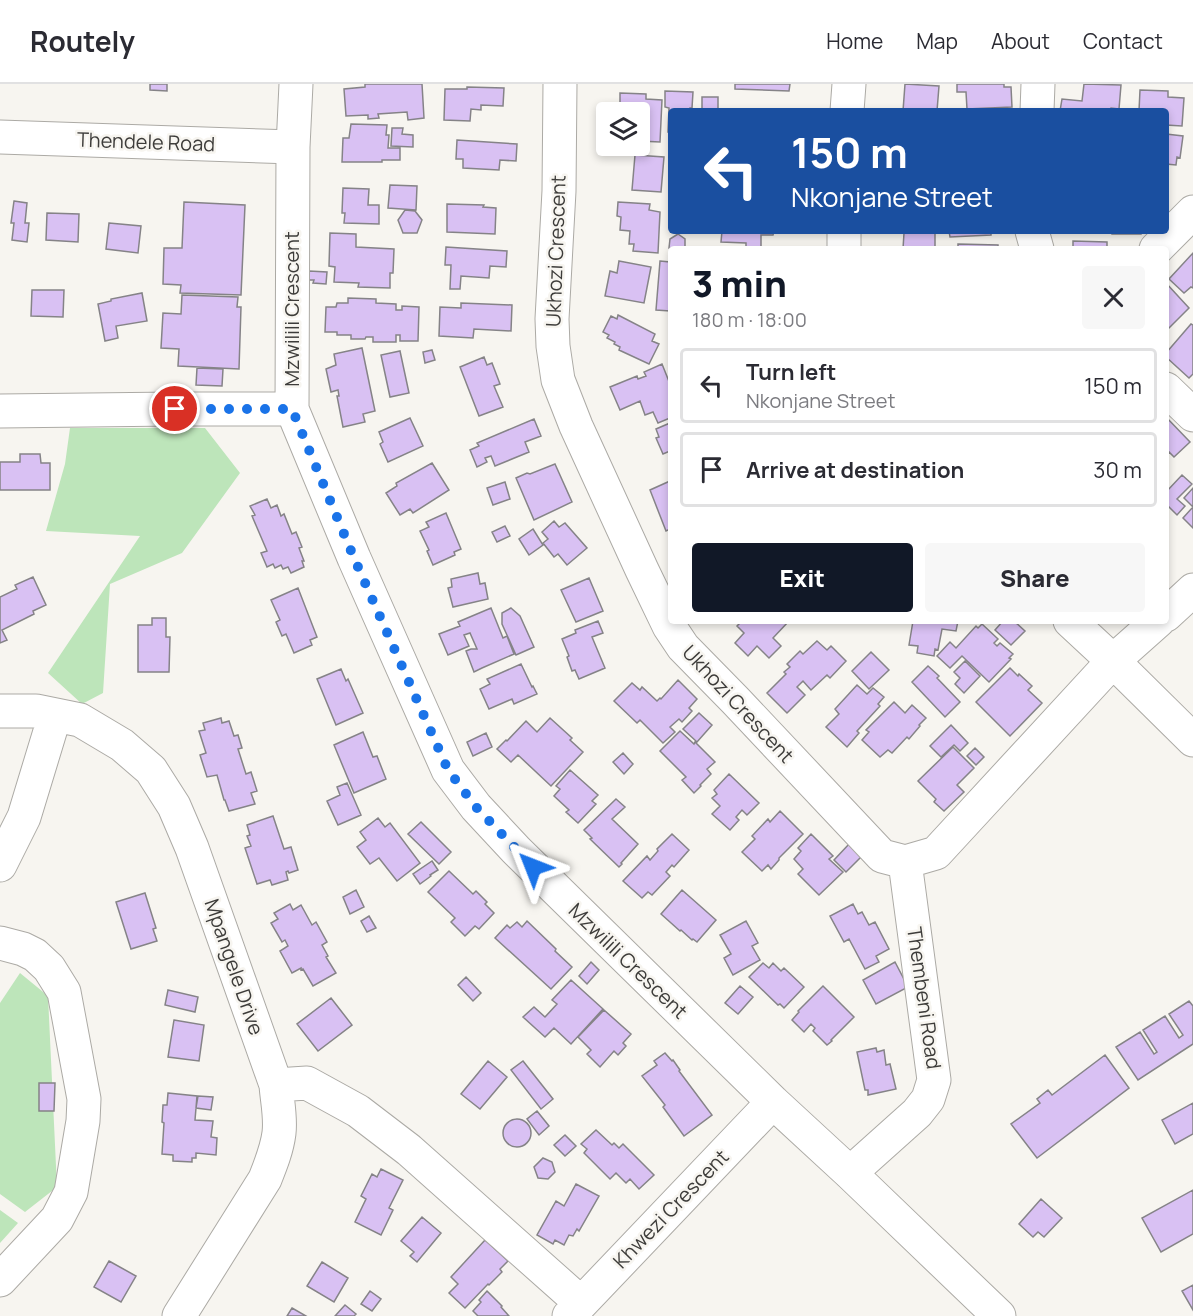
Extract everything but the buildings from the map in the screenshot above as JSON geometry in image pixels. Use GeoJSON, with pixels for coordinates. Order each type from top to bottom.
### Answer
{"type":"FeatureCollection","features":[{"type":"Feature","properties":{"kind":"street","name":"Mzwilili Crescent"},"geometry":{"type":"LineString","coordinates":[[296,84],[293,147],[292,409],[354,558],[448,770],[476,807],[516,850],[772,1102],[850,1173],[999,1316]]}},
{"type":"Feature","properties":{"kind":"street","name":"Ukhozi Crescent"},"geometry":{"type":"LineString","coordinates":[[560,84],[559,191],[552,319],[553,346],[558,380],[576,426],[646,580],[669,626],[683,647],[882,856],[905,862]]}},
{"type":"Feature","properties":{"kind":"street"},"geometry":{"type":"LineString","coordinates":[[848,108],[849,84]]}},
{"type":"Feature","properties":{"kind":"street"},"geometry":{"type":"LineString","coordinates":[[1037,108],[1038,84]]}},
{"type":"Feature","properties":{"kind":"street","name":"Thendele Road"},"geometry":{"type":"LineString","coordinates":[[0,137],[293,147]]}},
{"type":"Feature","properties":{"kind":"street"},"geometry":{"type":"LineString","coordinates":[[1159,246],[1193,212]]}},
{"type":"Feature","properties":{"kind":"street"},"geometry":{"type":"LineString","coordinates":[[1169,392],[1193,415]]}},
{"type":"Feature","properties":{"kind":"street"},"geometry":{"type":"LineString","coordinates":[[0,411],[292,409]]}},
{"type":"Feature","properties":{"kind":"street"},"geometry":{"type":"LineString","coordinates":[[1169,612],[1193,590]]}},
{"type":"Feature","properties":{"kind":"street"},"geometry":{"type":"LineString","coordinates":[[1073,624],[1193,740]]}},
{"type":"Feature","properties":{"kind":"street"},"geometry":{"type":"LineString","coordinates":[[905,862],[936,853],[1113,661],[1155,624]]}},
{"type":"Feature","properties":{"kind":"street","name":"Mpangele Drive"},"geometry":{"type":"LineString","coordinates":[[0,711],[36,711],[80,720],[122,745],[151,770],[174,806],[192,848],[276,1085],[279,1133],[266,1179],[179,1316]]}},
{"type":"Feature","properties":{"kind":"street"},"geometry":{"type":"LineString","coordinates":[[0,865],[24,817],[55,715]]}},
{"type":"Feature","properties":{"kind":"street","name":"Thembeni Road"},"geometry":{"type":"LineString","coordinates":[[850,1173],[917,1113],[928,1099],[934,1080],[905,862]]}},
{"type":"Feature","properties":{"kind":"street"},"geometry":{"type":"LineString","coordinates":[[0,943],[23,949],[35,956],[49,968],[64,992],[84,1099],[80,1142],[71,1192],[57,1219],[0,1280]]}},
{"type":"Feature","properties":{"kind":"street"},"geometry":{"type":"LineString","coordinates":[[276,1085],[307,1083],[358,1111],[409,1150],[575,1310]]}},
{"type":"Feature","properties":{"kind":"street","name":"Khwezi Crescent"},"geometry":{"type":"LineString","coordinates":[[575,1310],[772,1102]]}},
{"type":"Feature","properties":{"kind":"green space"},"geometry":{"type":"Polygon","coordinates":[[[70,428],[205,428],[240,473],[182,553],[110,584],[103,693],[82,704],[48,673],[140,536],[46,531],[65,464],[70,428]]]}},
{"type":"Feature","properties":{"kind":"green space"},"geometry":{"type":"Polygon","coordinates":[[[20,973],[48,996],[57,1187],[25,1212],[0,1194],[0,1003],[20,973]]]}},
{"type":"Feature","properties":{"kind":"green space"},"geometry":{"type":"Polygon","coordinates":[[[0,1210],[18,1223],[0,1243],[0,1210]]]}},
{"type":"Feature","properties":{"kind":"route"},"geometry":{"type":"LineString","coordinates":[[175,409],[292,409],[354,558],[448,770],[476,807],[533,867]]}}]}
